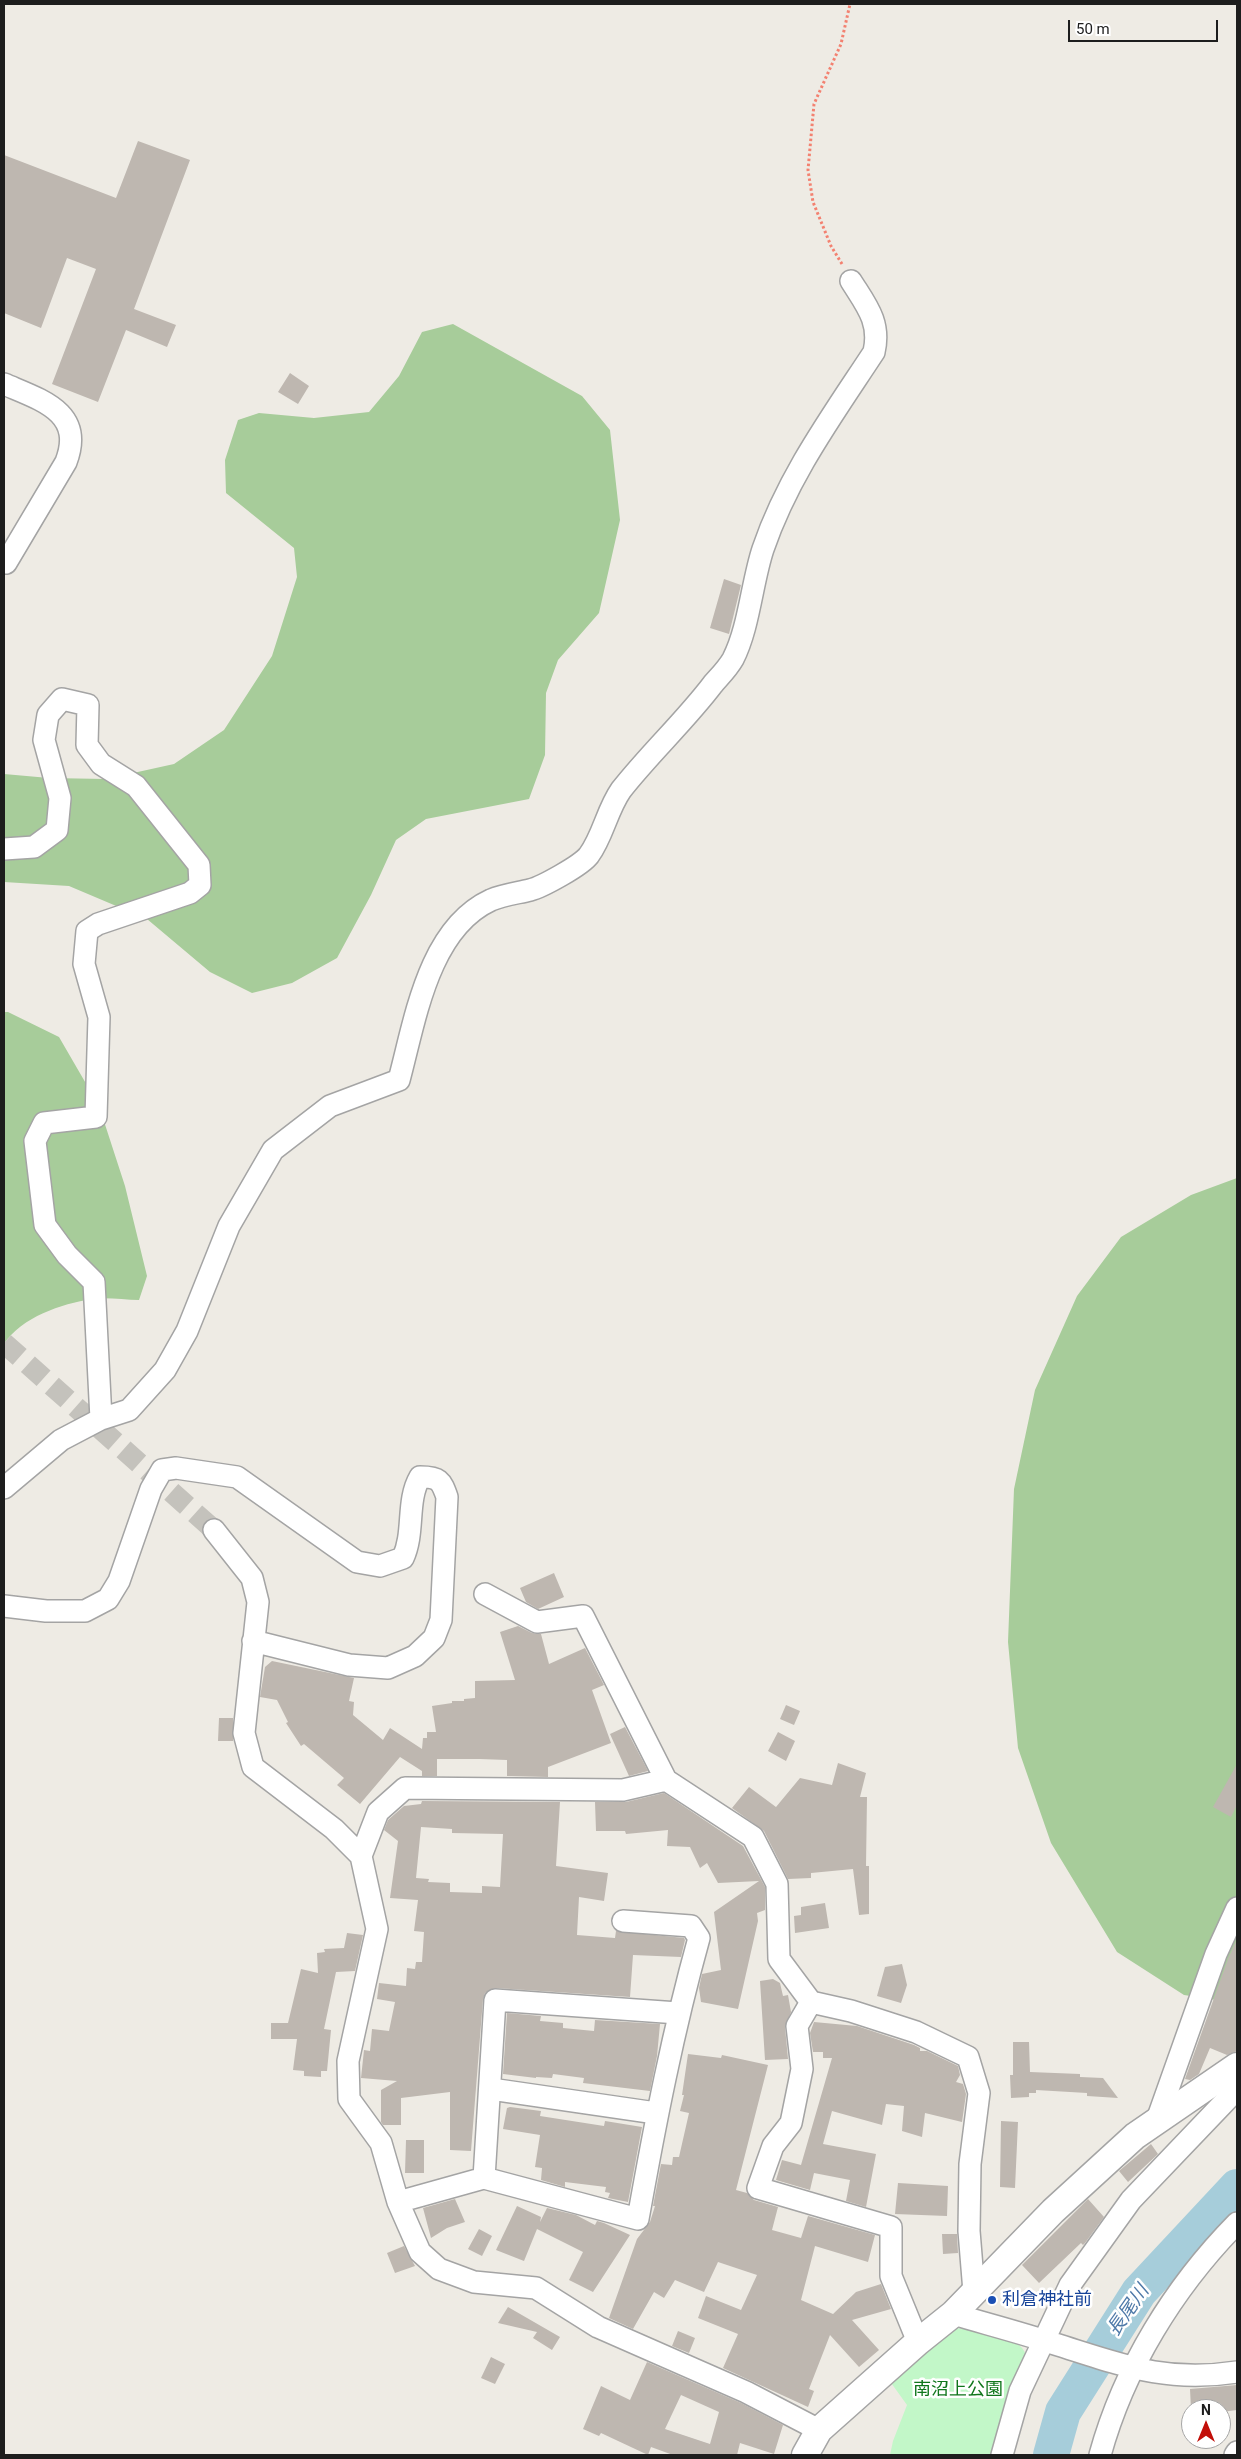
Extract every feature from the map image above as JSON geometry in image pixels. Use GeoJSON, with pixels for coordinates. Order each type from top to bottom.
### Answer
{"type":"FeatureCollection","features":[{"type":"Feature","properties":{"kind":"street"},"geometry":{"type":"LineString","coordinates":[[4,1488],[61,1440],[101,1419],[129,1410],[166,1370],[187,1331],[229,1226],[273,1150],[330,1106],[399,1080],[426,980],[444,944],[466,916],[491,900],[534,889],[560,876],[588,856],[619,794],[648,756],[698,705],[733,658],[744,625],[763,551],[785,492],[816,440],[874,352],[878,336],[872,315],[851,281]]}},
{"type":"Feature","properties":{"kind":"street"},"geometry":{"type":"LineString","coordinates":[[4,384],[43,401],[64,415],[71,434],[71,449],[66,462],[6,563]]}},
{"type":"Feature","properties":{"kind":"street"},"geometry":{"type":"LineString","coordinates":[[4,849],[34,847],[57,830],[60,798],[44,740],[48,715],[62,699],[88,705],[87,745],[101,764],[136,786],[199,865],[200,885],[190,893],[98,924],[87,931],[84,964],[100,1017],[96,1118],[44,1123],[35,1141],[45,1225],[67,1255],[94,1282],[101,1419]]}},
{"type":"Feature","properties":{"kind":"street"},"geometry":{"type":"LineString","coordinates":[[4,1606],[46,1611],[86,1611],[108,1599],[119,1581],[151,1489],[162,1470],[176,1468],[237,1477],[358,1562],[380,1566],[403,1558],[409,1545],[414,1487],[420,1477],[433,1477],[442,1483],[447,1497],[441,1620],[434,1638],[415,1656],[388,1668],[349,1665],[253,1641]]}},
{"type":"Feature","properties":{"kind":"street"},"geometry":{"type":"LineString","coordinates":[[214,1530],[252,1578],[258,1602],[244,1733],[253,1767],[334,1829],[361,1856],[377,1928],[348,2061],[349,2099],[380,2143],[398,2202],[420,2252],[439,2268],[474,2282],[536,2288],[598,2327],[746,2392],[819,2430]]}},
{"type":"Feature","properties":{"kind":"street"},"geometry":{"type":"LineString","coordinates":[[485,1594],[537,1622],[584,1616],[666,1780],[753,1837],[777,1884],[779,1959],[811,2002],[916,2032],[968,2057],[979,2093],[970,2164],[969,2231],[974,2292]]}},
{"type":"Feature","properties":{"kind":"street"},"geometry":{"type":"LineString","coordinates":[[361,1856],[378,1812],[405,1788],[623,1790],[666,1780]]}},
{"type":"Feature","properties":{"kind":"street"},"geometry":{"type":"LineString","coordinates":[[1157,2120],[1216,1954],[1237,1908]]}},
{"type":"Feature","properties":{"kind":"street"},"geometry":{"type":"LineString","coordinates":[[398,2202],[484,2178],[638,2219],[656,2113],[678,2013],[699,1938],[691,1926],[623,1921]]}},
{"type":"Feature","properties":{"kind":"street"},"geometry":{"type":"LineString","coordinates":[[484,2178],[495,2000],[678,2013]]}},
{"type":"Feature","properties":{"kind":"street"},"geometry":{"type":"LineString","coordinates":[[811,2002],[797,2026],[802,2069],[790,2123],[773,2146],[758,2188],[891,2227],[891,2276],[918,2342]]}},
{"type":"Feature","properties":{"kind":"street"},"geometry":{"type":"LineString","coordinates":[[805,2455],[819,2430],[918,2342],[953,2314],[1053,2211],[1135,2136],[1237,2066]]}},
{"type":"Feature","properties":{"kind":"street"},"geometry":{"type":"LineString","coordinates":[[491,2089],[656,2113]]}},
{"type":"Feature","properties":{"kind":"street"},"geometry":{"type":"LineString","coordinates":[[1002,2455],[1020,2391],[1048,2342],[1070,2284],[1131,2200],[1237,2089]]}},
{"type":"Feature","properties":{"kind":"street"},"geometry":{"type":"LineString","coordinates":[[1100,2455],[1106,2432],[1132,2369],[1168,2306],[1218,2242],[1237,2223]]}},
{"type":"Feature","properties":{"kind":"street"},"geometry":{"type":"LineString","coordinates":[[953,2314],[1132,2369],[1171,2375],[1210,2376],[1237,2372]]}},
{"type":"Feature","properties":{"kind":"path"},"geometry":{"type":"LineString","coordinates":[[850,4],[841,44],[814,104],[808,170],[813,202],[831,246],[851,281]]}},
{"type":"Feature","properties":{"kind":"green space"},"geometry":{"type":"Polygon","coordinates":[[[453,324],[582,396],[610,430],[620,520],[599,613],[558,660],[546,693],[545,755],[529,799],[426,819],[396,840],[371,895],[337,958],[292,983],[252,993],[210,972],[147,919],[69,886],[4,882],[4,774],[49,778],[106,779],[174,764],[224,730],[272,656],[297,577],[294,548],[226,493],[225,460],[238,420],[259,413],[314,418],[369,412],[399,376],[422,332],[453,324]]]}},
{"type":"Feature","properties":{"kind":"green space"},"geometry":{"type":"Polygon","coordinates":[[[4,1012],[8,1012],[59,1037],[99,1106],[125,1186],[147,1276],[139,1300],[92,1299],[55,1308],[21,1326],[4,1344],[4,1012]]]}},
{"type":"Feature","properties":{"kind":"green space"},"geometry":{"type":"Polygon","coordinates":[[[1237,1178],[1237,2003],[1184,1995],[1117,1952],[1051,1843],[1018,1748],[1008,1642],[1014,1489],[1035,1390],[1077,1296],[1121,1237],[1191,1195],[1237,1178]]]}},
{"type":"Feature","properties":{"kind":"green space","name":"南沼上公園"},"geometry":{"type":"Polygon","coordinates":[[[954,2328],[984,2331],[1006,2337],[1022,2348],[1026,2355],[992,2455],[890,2455],[893,2441],[907,2405],[889,2380],[954,2328]]]}},
{"type":"Feature","properties":{"kind":"building"},"geometry":{"type":"Polygon","coordinates":[[[138,141],[190,160],[134,309],[176,325],[167,347],[126,330],[98,402],[52,384],[96,269],[67,258],[41,328],[4,313],[4,155],[116,198],[138,141]]]}},
{"type":"Feature","properties":{"kind":"building"},"geometry":{"type":"Polygon","coordinates":[[[290,373],[309,386],[298,404],[278,392],[290,373]]]}},
{"type":"Feature","properties":{"kind":"building"},"geometry":{"type":"Polygon","coordinates":[[[724,579],[741,585],[729,634],[710,628],[724,579]]]}},
{"type":"Feature","properties":{"kind":"building"},"geometry":{"type":"Polygon","coordinates":[[[554,1573],[564,1597],[538,1609],[526,1602],[520,1588],[554,1573]]]}},
{"type":"Feature","properties":{"kind":"building"},"geometry":{"type":"Polygon","coordinates":[[[518,1626],[532,1633],[541,1634],[549,1664],[585,1648],[604,1685],[592,1690],[611,1743],[548,1767],[548,1777],[507,1776],[507,1760],[480,1759],[437,1759],[437,1776],[422,1776],[422,1771],[400,1757],[360,1804],[337,1785],[344,1778],[304,1744],[301,1746],[286,1723],[288,1722],[277,1700],[260,1697],[265,1667],[272,1661],[354,1678],[349,1701],[354,1702],[353,1715],[383,1740],[390,1728],[422,1749],[423,1738],[427,1738],[427,1732],[436,1732],[432,1706],[475,1698],[475,1681],[515,1680],[500,1632],[518,1626]]]}},
{"type":"Feature","properties":{"kind":"building"},"geometry":{"type":"Polygon","coordinates":[[[786,1705],[800,1711],[794,1725],[780,1719],[786,1705]]]}},
{"type":"Feature","properties":{"kind":"building"},"geometry":{"type":"Polygon","coordinates":[[[219,1718],[233,1718],[233,1741],[218,1741],[219,1718]]]}},
{"type":"Feature","properties":{"kind":"building"},"geometry":{"type":"Polygon","coordinates":[[[625,1727],[648,1771],[629,1776],[610,1734],[625,1727]]]}},
{"type":"Feature","properties":{"kind":"building"},"geometry":{"type":"Polygon","coordinates":[[[778,1732],[795,1741],[786,1761],[768,1751],[778,1732]]]}},
{"type":"Feature","properties":{"kind":"building"},"geometry":{"type":"Polygon","coordinates":[[[838,1763],[866,1773],[860,1797],[867,1797],[866,1866],[869,1866],[869,1914],[859,1915],[853,1869],[811,1873],[811,1878],[788,1879],[764,1831],[732,1808],[749,1787],[776,1807],[800,1778],[832,1785],[838,1763]]]}},
{"type":"Feature","properties":{"kind":"building"},"geometry":{"type":"Polygon","coordinates":[[[1237,1764],[1237,1805],[1231,1817],[1213,1807],[1237,1764]]]}},
{"type":"Feature","properties":{"kind":"building"},"geometry":{"type":"Polygon","coordinates":[[[664,1793],[743,1846],[765,1887],[765,1910],[757,1913],[758,1921],[738,2009],[701,2002],[699,1988],[702,1974],[721,1970],[714,1912],[759,1881],[718,1883],[707,1863],[700,1868],[690,1847],[667,1846],[668,1830],[626,1834],[625,1831],[596,1831],[595,1802],[626,1802],[664,1793]]]}},
{"type":"Feature","properties":{"kind":"building"},"geometry":{"type":"Polygon","coordinates":[[[422,1801],[560,1802],[556,1866],[608,1873],[604,1901],[579,1897],[577,1935],[615,1938],[616,1931],[684,1938],[685,1940],[681,1957],[633,1955],[630,1997],[496,1988],[485,1993],[471,2151],[450,2150],[450,2092],[401,2098],[401,2125],[383,2125],[381,2122],[381,2090],[397,2081],[361,2078],[364,2050],[370,2051],[372,2029],[389,2031],[395,2002],[377,1999],[379,1983],[406,1986],[407,1968],[415,1969],[416,1962],[422,1962],[424,1932],[414,1931],[418,1900],[390,1898],[398,1841],[384,1830],[388,1820],[404,1806],[421,1804],[422,1801]],[[421,1827],[416,1878],[429,1879],[428,1882],[450,1883],[450,1892],[482,1893],[482,1886],[500,1887],[503,1834],[452,1833],[452,1829],[421,1827]]]}},
{"type":"Feature","properties":{"kind":"building"},"geometry":{"type":"Polygon","coordinates":[[[825,1903],[829,1928],[795,1933],[794,1916],[801,1915],[801,1907],[825,1903]]]}},
{"type":"Feature","properties":{"kind":"building"},"geometry":{"type":"Polygon","coordinates":[[[347,1933],[363,1935],[355,1971],[336,1972],[324,2029],[331,2030],[327,2071],[321,2071],[321,2077],[304,2076],[304,2071],[293,2070],[297,2039],[271,2039],[271,2023],[288,2023],[301,1969],[318,1973],[317,1953],[325,1952],[324,1949],[344,1948],[347,1933]]]}},
{"type":"Feature","properties":{"kind":"building"},"geometry":{"type":"Polygon","coordinates":[[[1237,1939],[1237,2051],[1227,2055],[1210,2048],[1199,2074],[1190,2080],[1185,2079],[1228,1959],[1237,1939]]]}},
{"type":"Feature","properties":{"kind":"building"},"geometry":{"type":"Polygon","coordinates":[[[902,1964],[907,1985],[901,2003],[877,1996],[885,1967],[902,1964]]]}},
{"type":"Feature","properties":{"kind":"building"},"geometry":{"type":"Polygon","coordinates":[[[773,1979],[780,1983],[783,1996],[788,1995],[791,2012],[785,2027],[788,2059],[765,2060],[760,1981],[773,1979]]]}},
{"type":"Feature","properties":{"kind":"building"},"geometry":{"type":"Polygon","coordinates":[[[507,2013],[541,2016],[540,2021],[563,2023],[563,2028],[594,2031],[595,2020],[660,2024],[657,2056],[650,2091],[583,2083],[584,2078],[553,2074],[552,2078],[536,2078],[503,2074],[507,2013]]]}},
{"type":"Feature","properties":{"kind":"building"},"geometry":{"type":"Polygon","coordinates":[[[814,2022],[857,2026],[914,2045],[920,2048],[920,2051],[927,2051],[958,2066],[960,2075],[956,2082],[963,2084],[966,2094],[962,2122],[925,2113],[922,2137],[902,2131],[904,2106],[886,2104],[882,2125],[832,2111],[823,2144],[876,2154],[866,2207],[846,2201],[850,2180],[814,2173],[810,2190],[776,2180],[782,2160],[801,2165],[832,2058],[823,2058],[823,2052],[813,2052],[810,2033],[814,2022]]]}},
{"type":"Feature","properties":{"kind":"building"},"geometry":{"type":"Polygon","coordinates":[[[1013,2042],[1029,2042],[1030,2072],[1080,2074],[1080,2077],[1103,2078],[1118,2098],[1087,2096],[1087,2093],[1036,2090],[1036,2093],[1029,2093],[1029,2097],[1011,2098],[1010,2075],[1013,2075],[1013,2042]]]}},
{"type":"Feature","properties":{"kind":"building"},"geometry":{"type":"Polygon","coordinates":[[[688,2054],[721,2058],[722,2055],[768,2065],[736,2190],[747,2193],[754,2200],[778,2207],[772,2230],[801,2238],[808,2216],[875,2235],[868,2262],[815,2246],[801,2300],[833,2314],[856,2292],[881,2284],[891,2309],[852,2320],[879,2350],[859,2367],[830,2335],[809,2389],[814,2391],[808,2407],[723,2368],[738,2334],[698,2318],[706,2296],[741,2310],[757,2275],[718,2262],[704,2292],[675,2280],[664,2298],[654,2292],[633,2329],[609,2318],[637,2239],[650,2222],[655,2206],[653,2206],[661,2164],[672,2165],[673,2157],[679,2157],[689,2113],[680,2111],[684,2095],[682,2095],[688,2054]]]}},
{"type":"Feature","properties":{"kind":"building"},"geometry":{"type":"Polygon","coordinates":[[[507,2108],[541,2111],[540,2116],[604,2126],[605,2121],[642,2127],[628,2202],[608,2198],[610,2193],[605,2192],[606,2187],[565,2182],[565,2187],[541,2180],[542,2168],[535,2167],[540,2135],[503,2129],[507,2108]]]}},
{"type":"Feature","properties":{"kind":"building"},"geometry":{"type":"Polygon","coordinates":[[[1001,2121],[1018,2122],[1015,2188],[1000,2187],[1001,2121]]]}},
{"type":"Feature","properties":{"kind":"building"},"geometry":{"type":"Polygon","coordinates":[[[406,2140],[424,2140],[424,2173],[405,2173],[406,2140]]]}},
{"type":"Feature","properties":{"kind":"building"},"geometry":{"type":"Polygon","coordinates":[[[1151,2144],[1158,2154],[1128,2182],[1119,2171],[1151,2144]]]}},
{"type":"Feature","properties":{"kind":"building"},"geometry":{"type":"Polygon","coordinates":[[[898,2183],[948,2186],[947,2216],[895,2214],[898,2183]]]}},
{"type":"Feature","properties":{"kind":"building"},"geometry":{"type":"Polygon","coordinates":[[[455,2199],[465,2222],[447,2228],[431,2238],[423,2208],[455,2199]]]}},
{"type":"Feature","properties":{"kind":"building"},"geometry":{"type":"Polygon","coordinates":[[[1088,2199],[1104,2217],[1085,2243],[1083,2245],[1081,2243],[1039,2283],[1022,2265],[1088,2199]]]}},
{"type":"Feature","properties":{"kind":"building"},"geometry":{"type":"Polygon","coordinates":[[[517,2206],[541,2217],[540,2222],[547,2208],[576,2215],[595,2225],[597,2221],[604,2223],[630,2235],[593,2292],[569,2280],[583,2252],[537,2229],[524,2261],[496,2250],[517,2206]]]}},
{"type":"Feature","properties":{"kind":"building"},"geometry":{"type":"Polygon","coordinates":[[[479,2229],[492,2236],[482,2256],[468,2249],[479,2229]]]}},
{"type":"Feature","properties":{"kind":"building"},"geometry":{"type":"Polygon","coordinates":[[[942,2234],[957,2234],[958,2253],[943,2254],[942,2234]]]}},
{"type":"Feature","properties":{"kind":"building"},"geometry":{"type":"Polygon","coordinates":[[[404,2246],[415,2266],[395,2273],[387,2253],[404,2246]]]}},
{"type":"Feature","properties":{"kind":"building"},"geometry":{"type":"Polygon","coordinates":[[[508,2307],[560,2337],[552,2350],[533,2338],[537,2332],[498,2323],[508,2307]]]}},
{"type":"Feature","properties":{"kind":"building"},"geometry":{"type":"Polygon","coordinates":[[[678,2331],[695,2338],[689,2353],[672,2346],[678,2331]]]}},
{"type":"Feature","properties":{"kind":"building"},"geometry":{"type":"Polygon","coordinates":[[[491,2357],[505,2364],[495,2384],[481,2378],[491,2357]]]}},
{"type":"Feature","properties":{"kind":"building"},"geometry":{"type":"Polygon","coordinates":[[[647,2362],[741,2403],[783,2425],[774,2454],[740,2443],[737,2455],[673,2455],[651,2447],[648,2455],[601,2433],[599,2436],[583,2429],[601,2386],[630,2400],[647,2362]],[[681,2395],[665,2429],[710,2444],[719,2412],[681,2395]]]}},
{"type":"Feature","properties":{"kind":"building"},"geometry":{"type":"Polygon","coordinates":[[[1237,2385],[1237,2410],[1231,2411],[1231,2399],[1190,2399],[1190,2389],[1237,2385]]]}},
{"type":"Feature","properties":{"kind":"waterway","name":"長尾川"},"geometry":{"type":"LineString","coordinates":[[1051,2455],[1063,2412],[1139,2292],[1237,2187]]}},
{"type":"Feature","properties":{"kind":"tunnel"},"geometry":{"type":"LineString","coordinates":[[4,1343],[214,1530]]}},
{"type":"Feature","properties":{"kind":"place","name":"利倉神社前"},"geometry":{"type":"Point","coordinates":[992,2300]}}]}
